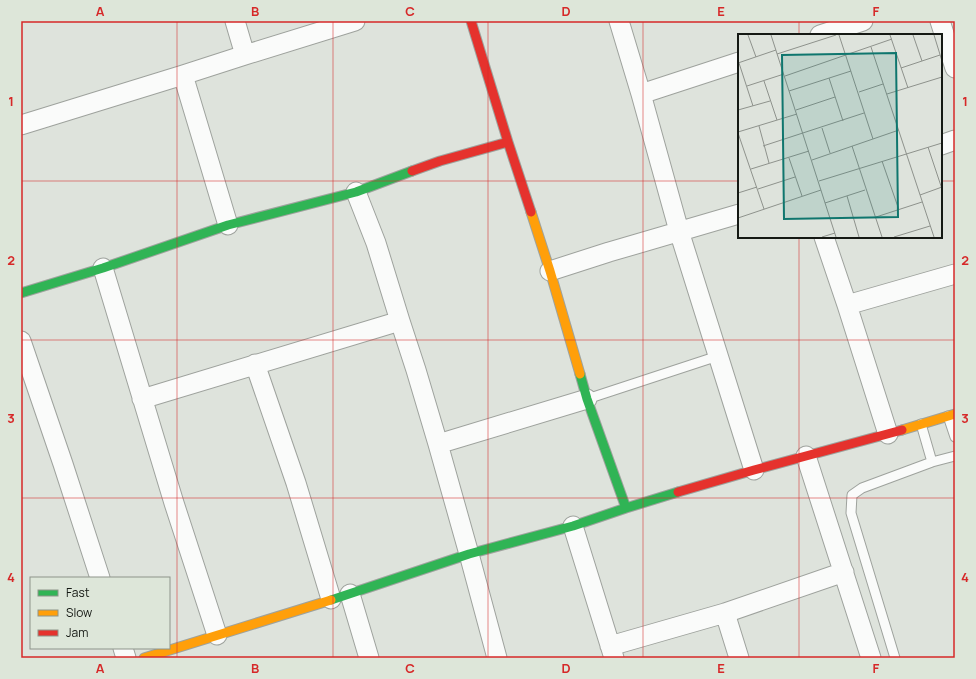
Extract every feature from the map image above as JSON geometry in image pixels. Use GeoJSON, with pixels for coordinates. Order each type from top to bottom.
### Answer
{"type":"FeatureCollection","features":[{"type":"Feature","properties":{"kind":"street"},"geometry":{"type":"LineString","coordinates":[[235,21],[245,54]]}},
{"type":"Feature","properties":{"kind":"street"},"geometry":{"type":"LineString","coordinates":[[21,125],[355,21]]}},
{"type":"Feature","properties":{"kind":"street"},"geometry":{"type":"LineString","coordinates":[[471,21],[550,271],[587,399],[626,508]]}},
{"type":"Feature","properties":{"kind":"street"},"geometry":{"type":"LineString","coordinates":[[619,21],[679,231],[754,470]]}},
{"type":"Feature","properties":{"kind":"street"},"geometry":{"type":"LineString","coordinates":[[823,34],[863,21]]}},
{"type":"Feature","properties":{"kind":"street"},"geometry":{"type":"LineString","coordinates":[[940,21],[955,68]]}},
{"type":"Feature","properties":{"kind":"street"},"geometry":{"type":"LineString","coordinates":[[640,94],[738,62]]}},
{"type":"Feature","properties":{"kind":"street"},"geometry":{"type":"LineString","coordinates":[[183,75],[228,225]]}},
{"type":"Feature","properties":{"kind":"street"},"geometry":{"type":"LineString","coordinates":[[942,145],[955,140]]}},
{"type":"Feature","properties":{"kind":"street"},"geometry":{"type":"LineString","coordinates":[[21,293],[103,268],[228,225],[356,192],[440,161],[508,142]]}},
{"type":"Feature","properties":{"kind":"street"},"geometry":{"type":"LineString","coordinates":[[356,192],[376,243],[416,370],[469,554],[497,658]]}},
{"type":"Feature","properties":{"kind":"street"},"geometry":{"type":"LineString","coordinates":[[550,271],[738,214]]}},
{"type":"Feature","properties":{"kind":"street"},"geometry":{"type":"LineString","coordinates":[[824,238],[888,434]]}},
{"type":"Feature","properties":{"kind":"street"},"geometry":{"type":"LineString","coordinates":[[103,268],[176,511],[217,635]]}},
{"type":"Feature","properties":{"kind":"street"},"geometry":{"type":"LineString","coordinates":[[847,305],[955,274]]}},
{"type":"Feature","properties":{"kind":"street"},"geometry":{"type":"LineString","coordinates":[[142,399],[400,321]]}},
{"type":"Feature","properties":{"kind":"street"},"geometry":{"type":"LineString","coordinates":[[21,341],[100,577]]}},
{"type":"Feature","properties":{"kind":"street"},"geometry":{"type":"LineString","coordinates":[[255,364],[296,483],[331,600]]}},
{"type":"Feature","properties":{"kind":"street"},"geometry":{"type":"LineString","coordinates":[[438,444],[587,399]]}},
{"type":"Feature","properties":{"kind":"street"},"geometry":{"type":"LineString","coordinates":[[144,658],[350,594],[469,554],[573,526],[626,508],[754,470],[952,415]]}},
{"type":"Feature","properties":{"kind":"street"},"geometry":{"type":"LineString","coordinates":[[806,456],[871,658]]}},
{"type":"Feature","properties":{"kind":"street"},"geometry":{"type":"LineString","coordinates":[[573,526],[612,652],[844,572]]}},
{"type":"Feature","properties":{"kind":"street"},"geometry":{"type":"LineString","coordinates":[[350,594],[369,658]]}},
{"type":"Feature","properties":{"kind":"street"},"geometry":{"type":"LineString","coordinates":[[725,613],[739,658]]}},
{"type":"Feature","properties":{"kind":"lane"},"geometry":{"type":"LineString","coordinates":[[587,399],[718,356]]}},
{"type":"Feature","properties":{"kind":"lane"},"geometry":{"type":"LineString","coordinates":[[952,415],[955,437]]}},
{"type":"Feature","properties":{"kind":"lane"},"geometry":{"type":"LineString","coordinates":[[921,424],[932,462]]}},
{"type":"Feature","properties":{"kind":"lane"},"geometry":{"type":"LineString","coordinates":[[896,658],[851,513],[852,496],[862,488],[932,462],[955,456]]}},
{"type":"Feature","properties":{"kind":"traffic: fast"},"geometry":{"type":"LineString","coordinates":[[21,293],[103,268],[228,225],[356,192],[412,171]]}},
{"type":"Feature","properties":{"kind":"traffic: fast"},"geometry":{"type":"LineString","coordinates":[[580,374],[587,399],[626,508]]}},
{"type":"Feature","properties":{"kind":"traffic: fast"},"geometry":{"type":"LineString","coordinates":[[331,600],[469,554],[573,526],[678,492]]}},
{"type":"Feature","properties":{"kind":"traffic: slow"},"geometry":{"type":"LineString","coordinates":[[531,212],[580,374]]}},
{"type":"Feature","properties":{"kind":"traffic: slow"},"geometry":{"type":"LineString","coordinates":[[902,430],[955,414]]}},
{"type":"Feature","properties":{"kind":"traffic: slow"},"geometry":{"type":"LineString","coordinates":[[144,658],[331,600]]}},
{"type":"Feature","properties":{"kind":"traffic: jam"},"geometry":{"type":"LineString","coordinates":[[471,21],[531,212]]}},
{"type":"Feature","properties":{"kind":"traffic: jam"},"geometry":{"type":"LineString","coordinates":[[412,171],[440,161],[508,142]]}},
{"type":"Feature","properties":{"kind":"traffic: jam"},"geometry":{"type":"LineString","coordinates":[[678,492],[902,430]]}}]}
